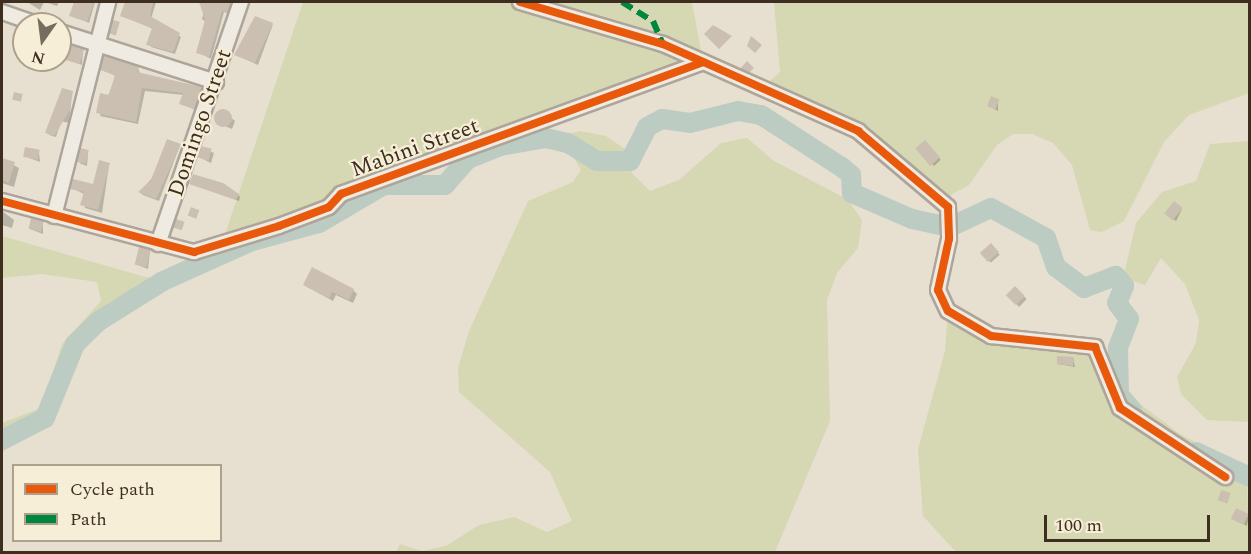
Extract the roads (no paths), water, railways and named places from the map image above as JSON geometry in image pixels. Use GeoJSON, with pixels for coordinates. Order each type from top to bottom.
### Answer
{"type":"FeatureCollection","features":[{"type":"Feature","properties":{"kind":"street"},"geometry":{"type":"LineString","coordinates":[[54,216],[108,2]]}},
{"type":"Feature","properties":{"kind":"street","name":"Domingo Street"},"geometry":{"type":"LineString","coordinates":[[158,244],[216,82],[241,2]]}},
{"type":"Feature","properties":{"kind":"street"},"geometry":{"type":"LineString","coordinates":[[520,2],[663,44],[832,117],[878,146],[948,207],[949,238],[938,290],[948,311],[991,336],[1095,347],[1120,408],[1225,477]]}},
{"type":"Feature","properties":{"kind":"street"},"geometry":{"type":"LineString","coordinates":[[72,36],[216,82]]}},
{"type":"Feature","properties":{"kind":"street","name":"Mabini Street"},"geometry":{"type":"LineString","coordinates":[[2,201],[194,252],[279,226],[329,207],[341,194],[703,62]]}},
{"type":"Feature","properties":{"kind":"waterway"},"geometry":{"type":"LineString","coordinates":[[2,440],[45,418],[75,344],[99,321],[163,281],[252,241],[319,223],[384,185],[445,185],[468,159],[500,146],[546,138],[568,143],[597,161],[630,161],[647,127],[662,119],[690,123],[738,111],[761,115],[843,168],[851,175],[852,193],[912,219],[950,227],[991,208],[1046,238],[1056,267],[1084,288],[1116,276],[1124,286],[1117,303],[1129,319],[1118,348],[1119,395],[1132,410]]}},
{"type":"Feature","properties":{"kind":"waterway"},"geometry":{"type":"LineString","coordinates":[[1196,452],[1250,477]]}}]}
